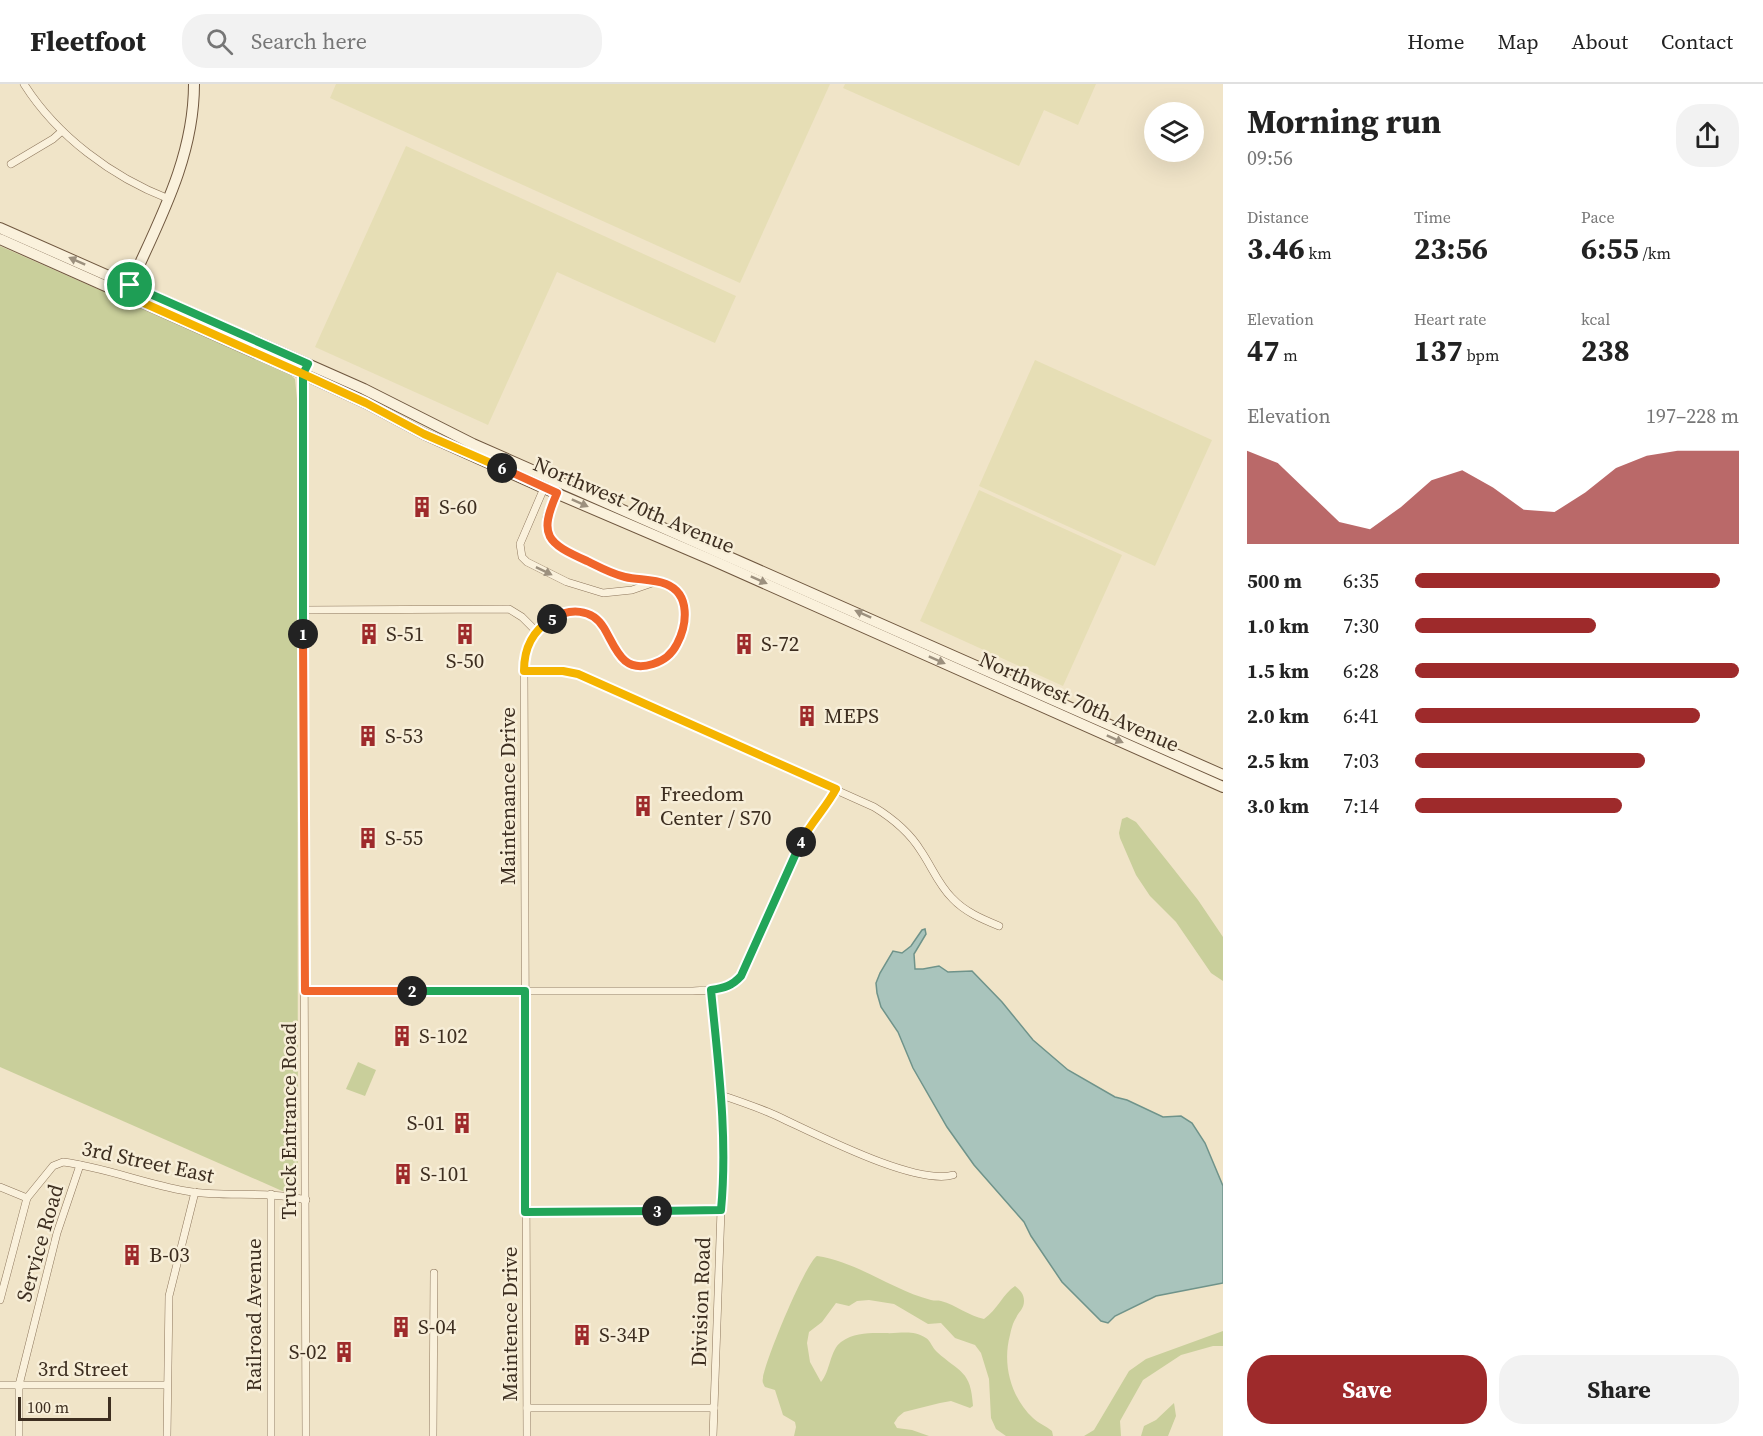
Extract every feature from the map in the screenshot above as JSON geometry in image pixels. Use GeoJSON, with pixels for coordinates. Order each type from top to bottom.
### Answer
{"type":"FeatureCollection","features":[{"type":"Feature","properties":{"kind":"main road"},"geometry":{"type":"LineString","coordinates":[[128,290],[182,168],[194,110],[194,84]]}},
{"type":"Feature","properties":{"kind":"main road","name":"Northwest 70th Avenue"},"geometry":{"type":"LineString","coordinates":[[0,228],[128,290],[305,369],[424,434],[544,488],[558,488],[837,603],[1223,775]]}},
{"type":"Feature","properties":{"kind":"main road","name":"Northwest 70th Avenue"},"geometry":{"type":"LineString","coordinates":[[0,239],[128,290]]}},
{"type":"Feature","properties":{"kind":"main road","name":"Northwest 70th Avenue"},"geometry":{"type":"LineString","coordinates":[[305,369],[364,389],[558,488],[1223,787]]}},
{"type":"Feature","properties":{"kind":"street"},"geometry":{"type":"LineString","coordinates":[[24,84],[62,131],[125,178],[169,199]]}},
{"type":"Feature","properties":{"kind":"street"},"geometry":{"type":"LineString","coordinates":[[11,164],[53,139],[62,131]]}},
{"type":"Feature","properties":{"kind":"street","name":"Truck Entrance Road"},"geometry":{"type":"LineString","coordinates":[[305,369],[303,610],[306,1436]]}},
{"type":"Feature","properties":{"kind":"street"},"geometry":{"type":"LineString","coordinates":[[544,488],[520,544],[522,557],[527,562],[567,582],[603,593],[616,594],[655,581]]}},
{"type":"Feature","properties":{"kind":"street"},"geometry":{"type":"LineString","coordinates":[[303,610],[509,609],[522,616],[536,631],[559,614],[583,612],[597,619],[603,626],[616,652],[623,659],[641,666],[660,661],[674,650],[684,629],[683,603],[680,596],[668,585],[615,574],[554,543],[547,530],[546,520],[558,488]]}},
{"type":"Feature","properties":{"kind":"street","name":"Maintenance Drive"},"geometry":{"type":"LineString","coordinates":[[525,1212],[524,671],[525,652],[536,631]]}},
{"type":"Feature","properties":{"kind":"street"},"geometry":{"type":"LineString","coordinates":[[524,671],[563,671],[578,674],[836,789],[884,813],[916,843],[940,884],[953,899],[968,912],[999,926]]}},
{"type":"Feature","properties":{"kind":"street"},"geometry":{"type":"LineString","coordinates":[[305,991],[711,990],[726,988],[734,984],[741,976],[808,827],[826,806],[836,789]]}},
{"type":"Feature","properties":{"kind":"street","name":"Division Road"},"geometry":{"type":"LineString","coordinates":[[711,990],[721,1095],[724,1175],[713,1436]]}},
{"type":"Feature","properties":{"kind":"street"},"geometry":{"type":"LineString","coordinates":[[721,1095],[766,1111],[886,1164],[932,1178],[953,1175]]}},
{"type":"Feature","properties":{"kind":"street","name":"3rd Street East"},"geometry":{"type":"LineString","coordinates":[[27,1198],[53,1166],[63,1162],[195,1192],[270,1194],[306,1200]]}},
{"type":"Feature","properties":{"kind":"street","name":"Service Road"},"geometry":{"type":"LineString","coordinates":[[19,1436],[19,1386],[57,1233],[80,1165]]}},
{"type":"Feature","properties":{"kind":"street"},"geometry":{"type":"LineString","coordinates":[[0,1187],[27,1198],[0,1300]]}},
{"type":"Feature","properties":{"kind":"street"},"geometry":{"type":"LineString","coordinates":[[167,1436],[166,1385],[170,1290],[195,1192]]}},
{"type":"Feature","properties":{"kind":"street","name":"Railroad Avenue"},"geometry":{"type":"LineString","coordinates":[[270,1194],[272,1436]]}},
{"type":"Feature","properties":{"kind":"street"},"geometry":{"type":"LineString","coordinates":[[525,1212],[721,1210]]}},
{"type":"Feature","properties":{"kind":"street","name":"Maintence Drive"},"geometry":{"type":"LineString","coordinates":[[525,1212],[527,1436]]}},
{"type":"Feature","properties":{"kind":"street"},"geometry":{"type":"LineString","coordinates":[[433,1436],[434,1273]]}},
{"type":"Feature","properties":{"kind":"street","name":"3rd Street"},"geometry":{"type":"LineString","coordinates":[[0,1385],[166,1385]]}},
{"type":"Feature","properties":{"kind":"street"},"geometry":{"type":"LineString","coordinates":[[527,1408],[714,1408]]}},
{"type":"Feature","properties":{"kind":"shaded area"},"geometry":{"type":"Polygon","coordinates":[[[336,84],[830,84],[740,283],[330,98],[336,84]]]}},
{"type":"Feature","properties":{"kind":"shaded area"},"geometry":{"type":"Polygon","coordinates":[[[845,84],[1096,84],[1078,125],[1044,110],[1019,166],[843,88],[845,84]]]}},
{"type":"Feature","properties":{"kind":"shaded area"},"geometry":{"type":"Polygon","coordinates":[[[406,146],[736,296],[715,343],[557,272],[488,425],[315,347],[406,146]]]}},
{"type":"Feature","properties":{"kind":"shaded area"},"geometry":{"type":"Polygon","coordinates":[[[1035,360],[1212,440],[1155,566],[979,486],[1035,360]]]}},
{"type":"Feature","properties":{"kind":"shaded area"},"geometry":{"type":"Polygon","coordinates":[[[979,490],[1122,555],[1063,686],[920,621],[979,490]]]}},
{"type":"Feature","properties":{"kind":"green space"},"geometry":{"type":"Polygon","coordinates":[[[0,246],[290,374],[295,379],[297,399],[298,1189],[289,1194],[0,1067],[0,246]]]}},
{"type":"Feature","properties":{"kind":"green space"},"geometry":{"type":"Polygon","coordinates":[[[1127,817],[1136,822],[1198,900],[1223,937],[1223,981],[1211,973],[1176,922],[1150,896],[1136,875],[1119,833],[1122,819],[1127,817]]]}},
{"type":"Feature","properties":{"kind":"green space"},"geometry":{"type":"Polygon","coordinates":[[[358,1062],[376,1070],[365,1096],[346,1089],[358,1062]]]}},
{"type":"Feature","properties":{"kind":"green space"},"geometry":{"type":"Polygon","coordinates":[[[817,1256],[847,1264],[902,1290],[947,1303],[984,1319],[1015,1286],[1021,1292],[1024,1301],[1010,1333],[1007,1358],[1010,1380],[1025,1410],[1052,1431],[1053,1436],[1006,1436],[996,1429],[991,1418],[989,1379],[981,1353],[975,1345],[955,1338],[941,1323],[928,1324],[894,1304],[869,1300],[857,1301],[849,1306],[836,1303],[822,1322],[809,1332],[807,1343],[810,1362],[821,1382],[834,1350],[846,1339],[868,1333],[911,1333],[928,1339],[935,1350],[963,1373],[970,1385],[973,1406],[970,1408],[951,1401],[940,1403],[904,1412],[894,1423],[897,1428],[929,1436],[794,1436],[795,1422],[783,1415],[775,1390],[765,1387],[763,1379],[786,1314],[804,1276],[817,1256]]]}},
{"type":"Feature","properties":{"kind":"green space"},"geometry":{"type":"Polygon","coordinates":[[[1223,1331],[1223,1346],[1213,1346],[1181,1355],[1143,1380],[1120,1421],[1121,1436],[1084,1436],[1094,1430],[1129,1371],[1146,1359],[1223,1331]]]}},
{"type":"Feature","properties":{"kind":"green space"},"geometry":{"type":"Polygon","coordinates":[[[1174,1403],[1176,1416],[1168,1436],[1141,1436],[1144,1426],[1156,1420],[1174,1403]]]}},
{"type":"Feature","properties":{"kind":"water"},"geometry":{"type":"Polygon","coordinates":[[[925,929],[926,934],[914,954],[915,969],[939,966],[948,972],[972,971],[1002,1002],[1033,1040],[1068,1070],[1115,1097],[1127,1100],[1163,1117],[1181,1116],[1192,1123],[1205,1143],[1223,1186],[1223,1283],[1156,1296],[1115,1316],[1108,1323],[1101,1321],[1062,1282],[1024,1222],[974,1165],[947,1127],[913,1068],[898,1032],[881,1007],[876,983],[880,973],[893,951],[902,953],[925,929]]]}},
{"type":"Feature","properties":{"kind":"place","name":"S-60"},"geometry":{"type":"Point","coordinates":[422,507]}},
{"type":"Feature","properties":{"kind":"place","name":"S-51"},"geometry":{"type":"Point","coordinates":[369,634]}},
{"type":"Feature","properties":{"kind":"place","name":"S-50"},"geometry":{"type":"Point","coordinates":[465,634]}},
{"type":"Feature","properties":{"kind":"place","name":"S-72"},"geometry":{"type":"Point","coordinates":[744,644]}},
{"type":"Feature","properties":{"kind":"place","name":"MEPS"},"geometry":{"type":"Point","coordinates":[807,716]}},
{"type":"Feature","properties":{"kind":"place","name":"S-53"},"geometry":{"type":"Point","coordinates":[368,736]}},
{"type":"Feature","properties":{"kind":"place","name":"Freedom Center / S70"},"geometry":{"type":"Point","coordinates":[643,806]}},
{"type":"Feature","properties":{"kind":"place","name":"S-55"},"geometry":{"type":"Point","coordinates":[368,838]}},
{"type":"Feature","properties":{"kind":"place","name":"S-102"},"geometry":{"type":"Point","coordinates":[402,1036]}},
{"type":"Feature","properties":{"kind":"place","name":"S-01"},"geometry":{"type":"Point","coordinates":[462,1123]}},
{"type":"Feature","properties":{"kind":"place","name":"S-101"},"geometry":{"type":"Point","coordinates":[403,1174]}},
{"type":"Feature","properties":{"kind":"place","name":"B-03"},"geometry":{"type":"Point","coordinates":[132,1255]}},
{"type":"Feature","properties":{"kind":"place","name":"S-04"},"geometry":{"type":"Point","coordinates":[401,1327]}},
{"type":"Feature","properties":{"kind":"place","name":"S-34P"},"geometry":{"type":"Point","coordinates":[582,1335]}},
{"type":"Feature","properties":{"kind":"place","name":"S-02"},"geometry":{"type":"Point","coordinates":[344,1352]}},
{"type":"Feature","properties":{"kind":"route"},"geometry":{"type":"LineString","coordinates":[[130,285],[126,295],[303,374],[366,403],[424,434],[557,493],[546,520],[547,530],[554,543],[615,574],[668,585],[680,596],[685,611],[684,629],[674,650],[660,661],[641,666],[631,664],[616,652],[597,619],[583,612],[568,611],[537,628],[525,652],[524,671],[563,671],[578,674],[836,789],[826,806],[808,827],[741,976],[734,984],[726,988],[711,990],[723,1131],[724,1175],[721,1210],[525,1212],[525,991],[305,991],[303,374],[308,364],[130,285]]}}]}
